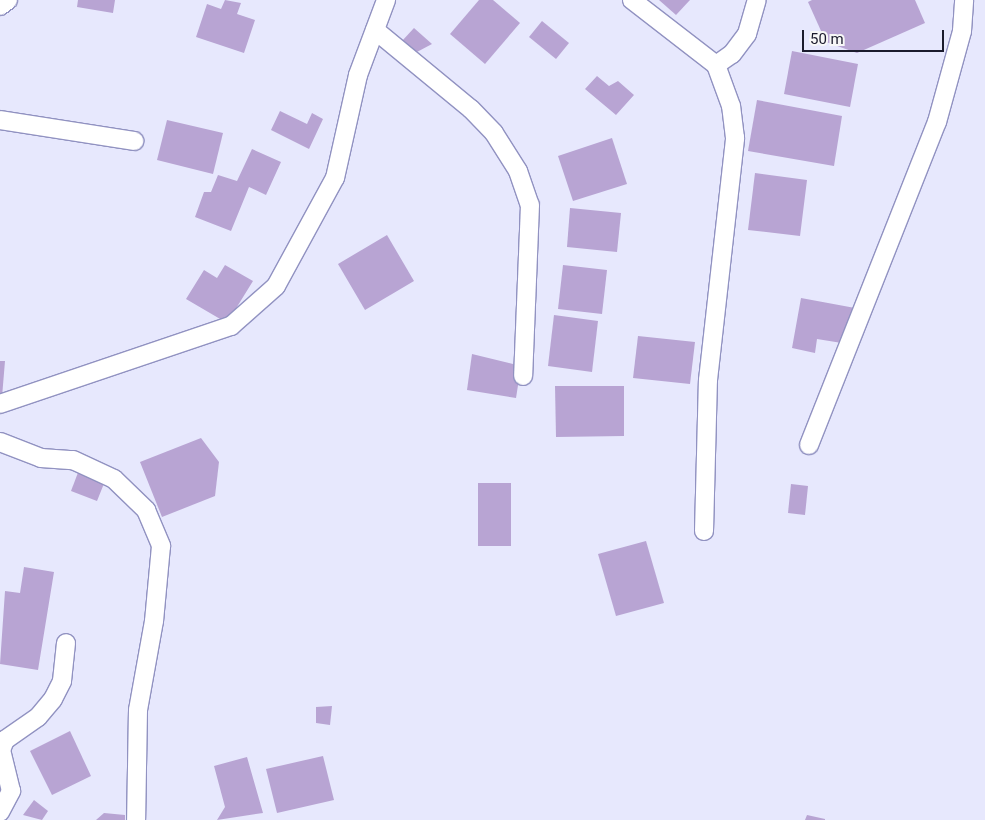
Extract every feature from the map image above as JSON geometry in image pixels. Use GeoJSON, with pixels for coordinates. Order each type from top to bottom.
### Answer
{"type":"FeatureCollection","features":[{"type":"Feature","properties":{"kind":"street"},"geometry":{"type":"LineString","coordinates":[[0,6],[8,0]]}},
{"type":"Feature","properties":{"kind":"street"},"geometry":{"type":"LineString","coordinates":[[0,404],[231,326],[252,310],[276,286],[331,188],[358,75],[386,0]]}},
{"type":"Feature","properties":{"kind":"street"},"geometry":{"type":"LineString","coordinates":[[632,0],[716,65],[731,106],[735,138],[708,380],[704,532]]}},
{"type":"Feature","properties":{"kind":"street"},"geometry":{"type":"LineString","coordinates":[[716,65],[743,39],[757,0]]}},
{"type":"Feature","properties":{"kind":"street"},"geometry":{"type":"LineString","coordinates":[[809,446],[936,122],[962,31],[964,0]]}},
{"type":"Feature","properties":{"kind":"street"},"geometry":{"type":"LineString","coordinates":[[374,30],[471,109],[494,133],[518,171],[530,205],[523,376]]}},
{"type":"Feature","properties":{"kind":"street"},"geometry":{"type":"LineString","coordinates":[[0,120],[134,141]]}},
{"type":"Feature","properties":{"kind":"street"},"geometry":{"type":"LineString","coordinates":[[0,442],[41,458],[73,460],[114,480],[146,510],[161,546],[154,621],[138,710],[136,820]]}},
{"type":"Feature","properties":{"kind":"street"},"geometry":{"type":"LineString","coordinates":[[0,812],[11,791],[1,750],[6,740],[38,717],[53,699],[62,681],[66,643]]}},
{"type":"Feature","properties":{"kind":"building"},"geometry":{"type":"Polygon","coordinates":[[[78,0],[115,0],[113,13],[77,7],[78,0]]]}},
{"type":"Feature","properties":{"kind":"building"},"geometry":{"type":"Polygon","coordinates":[[[225,0],[241,3],[237,14],[255,20],[244,53],[196,37],[207,4],[221,9],[225,0]]]}},
{"type":"Feature","properties":{"kind":"building"},"geometry":{"type":"Polygon","coordinates":[[[479,0],[493,0],[520,23],[485,64],[450,34],[479,0]]]}},
{"type":"Feature","properties":{"kind":"building"},"geometry":{"type":"Polygon","coordinates":[[[659,0],[690,0],[676,15],[659,0]]]}},
{"type":"Feature","properties":{"kind":"building"},"geometry":{"type":"Polygon","coordinates":[[[812,0],[915,0],[925,23],[857,53],[826,42],[808,2],[812,0]]]}},
{"type":"Feature","properties":{"kind":"building"},"geometry":{"type":"Polygon","coordinates":[[[542,21],[569,43],[556,59],[529,37],[542,21]]]}},
{"type":"Feature","properties":{"kind":"building"},"geometry":{"type":"Polygon","coordinates":[[[414,28],[432,44],[415,53],[402,41],[414,28]]]}},
{"type":"Feature","properties":{"kind":"building"},"geometry":{"type":"Polygon","coordinates":[[[792,51],[858,64],[850,107],[784,94],[792,51]]]}},
{"type":"Feature","properties":{"kind":"building"},"geometry":{"type":"Polygon","coordinates":[[[597,76],[609,86],[618,81],[634,95],[616,115],[585,89],[597,76]]]}},
{"type":"Feature","properties":{"kind":"building"},"geometry":{"type":"Polygon","coordinates":[[[757,100],[842,116],[834,166],[748,151],[757,100]]]}},
{"type":"Feature","properties":{"kind":"building"},"geometry":{"type":"Polygon","coordinates":[[[280,111],[307,124],[312,113],[323,119],[309,149],[271,130],[280,111]]]}},
{"type":"Feature","properties":{"kind":"building"},"geometry":{"type":"Polygon","coordinates":[[[167,120],[223,133],[213,174],[157,160],[167,120]]]}},
{"type":"Feature","properties":{"kind":"building"},"geometry":{"type":"Polygon","coordinates":[[[612,138],[627,184],[573,201],[558,156],[612,138]]]}},
{"type":"Feature","properties":{"kind":"building"},"geometry":{"type":"Polygon","coordinates":[[[252,149],[281,162],[266,195],[249,187],[231,231],[195,217],[204,192],[211,192],[218,175],[237,181],[252,149]]]}},
{"type":"Feature","properties":{"kind":"building"},"geometry":{"type":"Polygon","coordinates":[[[755,173],[807,180],[800,236],[748,230],[755,173]]]}},
{"type":"Feature","properties":{"kind":"building"},"geometry":{"type":"Polygon","coordinates":[[[570,208],[621,213],[617,252],[567,247],[570,208]]]}},
{"type":"Feature","properties":{"kind":"building"},"geometry":{"type":"Polygon","coordinates":[[[387,235],[414,281],[365,310],[338,264],[387,235]]]}},
{"type":"Feature","properties":{"kind":"building"},"geometry":{"type":"Polygon","coordinates":[[[225,265],[253,281],[227,323],[186,299],[204,270],[217,278],[225,265]]]}},
{"type":"Feature","properties":{"kind":"building"},"geometry":{"type":"Polygon","coordinates":[[[563,265],[607,270],[602,314],[558,309],[563,265]]]}},
{"type":"Feature","properties":{"kind":"building"},"geometry":{"type":"Polygon","coordinates":[[[801,298],[855,308],[848,344],[817,339],[815,353],[792,348],[801,298]]]}},
{"type":"Feature","properties":{"kind":"building"},"geometry":{"type":"Polygon","coordinates":[[[554,315],[598,321],[592,372],[548,366],[554,315]]]}},
{"type":"Feature","properties":{"kind":"building"},"geometry":{"type":"Polygon","coordinates":[[[638,336],[695,342],[690,384],[633,378],[638,336]]]}},
{"type":"Feature","properties":{"kind":"building"},"geometry":{"type":"Polygon","coordinates":[[[472,354],[521,366],[516,398],[467,390],[472,354]]]}},
{"type":"Feature","properties":{"kind":"building"},"geometry":{"type":"Polygon","coordinates":[[[0,361],[5,361],[2,397],[0,397],[0,361]]]}},
{"type":"Feature","properties":{"kind":"building"},"geometry":{"type":"Polygon","coordinates":[[[555,386],[624,386],[624,436],[556,437],[555,386]]]}},
{"type":"Feature","properties":{"kind":"building"},"geometry":{"type":"Polygon","coordinates":[[[201,438],[219,462],[215,496],[162,517],[140,462],[201,438]]]}},
{"type":"Feature","properties":{"kind":"building"},"geometry":{"type":"Polygon","coordinates":[[[79,470],[105,481],[97,501],[71,491],[79,470]]]}},
{"type":"Feature","properties":{"kind":"building"},"geometry":{"type":"Polygon","coordinates":[[[478,483],[511,483],[511,546],[478,546],[478,483]]]}},
{"type":"Feature","properties":{"kind":"building"},"geometry":{"type":"Polygon","coordinates":[[[791,484],[808,486],[805,515],[788,513],[791,484]]]}},
{"type":"Feature","properties":{"kind":"building"},"geometry":{"type":"Polygon","coordinates":[[[646,541],[664,603],[616,616],[598,554],[646,541]]]}},
{"type":"Feature","properties":{"kind":"building"},"geometry":{"type":"Polygon","coordinates":[[[24,567],[54,572],[38,670],[0,664],[5,591],[20,593],[24,567]]]}},
{"type":"Feature","properties":{"kind":"building"},"geometry":{"type":"Polygon","coordinates":[[[332,706],[330,725],[316,723],[316,707],[332,706]]]}},
{"type":"Feature","properties":{"kind":"building"},"geometry":{"type":"Polygon","coordinates":[[[70,731],[91,776],[52,795],[30,751],[70,731]]]}},
{"type":"Feature","properties":{"kind":"building"},"geometry":{"type":"Polygon","coordinates":[[[323,756],[334,800],[277,813],[266,769],[323,756]]]}},
{"type":"Feature","properties":{"kind":"building"},"geometry":{"type":"Polygon","coordinates":[[[247,757],[263,813],[217,820],[225,807],[214,766],[247,757]]]}},
{"type":"Feature","properties":{"kind":"building"},"geometry":{"type":"Polygon","coordinates":[[[34,800],[48,811],[42,820],[23,815],[34,800]]]}},
{"type":"Feature","properties":{"kind":"building"},"geometry":{"type":"Polygon","coordinates":[[[104,813],[125,815],[125,820],[96,820],[104,813]]]}},
{"type":"Feature","properties":{"kind":"building"},"geometry":{"type":"Polygon","coordinates":[[[807,815],[825,819],[825,820],[805,820],[807,815]]]}}]}
